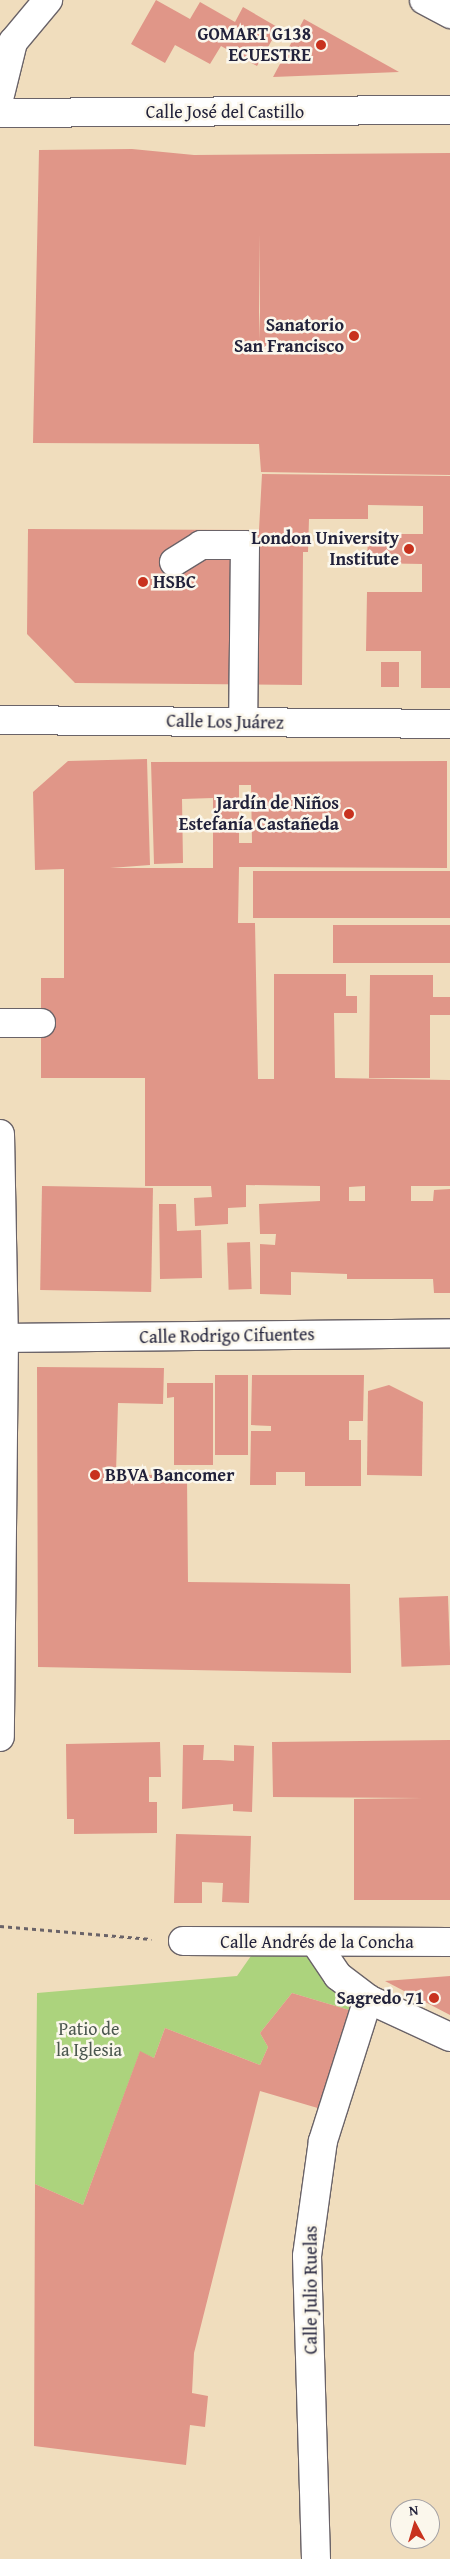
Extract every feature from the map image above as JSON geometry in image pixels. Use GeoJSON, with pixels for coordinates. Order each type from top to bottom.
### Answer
{"type":"FeatureCollection","features":[{"type":"Feature","properties":{"kind":"street"},"geometry":{"type":"LineString","coordinates":[[0,95],[13,42],[48,0]]}},
{"type":"Feature","properties":{"kind":"street"},"geometry":{"type":"LineString","coordinates":[[424,0],[450,14]]}},
{"type":"Feature","properties":{"kind":"street","name":"Calle José del Castillo"},"geometry":{"type":"LineString","coordinates":[[0,113],[450,110]]}},
{"type":"Feature","properties":{"kind":"street"},"geometry":{"type":"LineString","coordinates":[[174,562],[201,545],[245,545],[243,722]]}},
{"type":"Feature","properties":{"kind":"street","name":"Calle Los Juárez"},"geometry":{"type":"LineString","coordinates":[[0,720],[450,724]]}},
{"type":"Feature","properties":{"kind":"street"},"geometry":{"type":"LineString","coordinates":[[0,1023],[42,1023]]}},
{"type":"Feature","properties":{"kind":"street"},"geometry":{"type":"LineString","coordinates":[[0,1134],[4,1338],[0,1737]]}},
{"type":"Feature","properties":{"kind":"street","name":"Calle Rodrigo Cifuentes"},"geometry":{"type":"LineString","coordinates":[[4,1338],[450,1333]]}},
{"type":"Feature","properties":{"kind":"street","name":"Calle Andrés de la Concha"},"geometry":{"type":"LineString","coordinates":[[183,1941],[317,1945],[450,1942]]}},
{"type":"Feature","properties":{"kind":"street"},"geometry":{"type":"LineString","coordinates":[[317,1945],[338,1976],[368,1999],[450,2037]]}},
{"type":"Feature","properties":{"kind":"street","name":"Calle Julio Ruelas"},"geometry":{"type":"LineString","coordinates":[[316,2559],[307,2256],[323,2141],[368,1999]]}},
{"type":"Feature","properties":{"kind":"path"},"geometry":{"type":"LineString","coordinates":[[0,1926],[183,1941]]}},
{"type":"Feature","properties":{"kind":"green space","name":"Patio de la Iglesia"},"geometry":{"type":"Polygon","coordinates":[[[253,1953],[312,1957],[350,1997],[349,2010],[292,1993],[260,2033],[268,2047],[260,2065],[165,2028],[154,2058],[140,2052],[83,2205],[35,2184],[37,1993],[237,1976],[253,1953]]]}},
{"type":"Feature","properties":{"kind":"building"},"geometry":{"type":"Polygon","coordinates":[[[156,0],[190,19],[200,2],[235,22],[243,7],[279,28],[257,66],[221,46],[210,64],[175,45],[165,63],[131,44],[156,0]]]}},
{"type":"Feature","properties":{"kind":"building","name":"GOMART G138 ECUESTRE"},"geometry":{"type":"Polygon","coordinates":[[[304,19],[399,72],[273,77],[304,19]]]}},
{"type":"Feature","properties":{"kind":"building"},"geometry":{"type":"Polygon","coordinates":[[[132,149],[194,155],[450,153],[450,475],[261,472],[259,444],[33,443],[39,150],[132,149]],[[259,234],[259,340],[260,312],[259,234]]]}},
{"type":"Feature","properties":{"kind":"building"},"geometry":{"type":"Polygon","coordinates":[[[262,474],[450,476],[450,688],[421,688],[421,651],[366,651],[367,592],[422,592],[422,564],[367,563],[368,534],[423,534],[423,506],[368,505],[368,519],[309,519],[308,552],[303,552],[302,685],[75,683],[27,634],[28,529],[259,530],[262,474]]]}},
{"type":"Feature","properties":{"kind":"building"},"geometry":{"type":"Polygon","coordinates":[[[381,662],[399,662],[399,687],[381,687],[381,662]]]}},
{"type":"Feature","properties":{"kind":"building"},"geometry":{"type":"Polygon","coordinates":[[[147,759],[150,865],[110,868],[213,868],[213,798],[182,799],[183,863],[154,864],[151,762],[447,761],[447,868],[239,867],[238,923],[255,923],[258,1079],[274,1079],[274,974],[346,974],[346,996],[357,996],[357,1013],[334,1013],[335,1078],[450,1080],[450,1186],[411,1186],[411,1201],[433,1201],[434,1190],[450,1189],[450,1293],[434,1293],[433,1279],[347,1279],[347,1274],[291,1272],[291,1295],[260,1294],[260,1244],[275,1245],[276,1234],[260,1234],[259,1204],[320,1201],[320,1186],[246,1185],[246,1207],[228,1208],[228,1224],[195,1226],[194,1198],[212,1197],[211,1186],[145,1186],[145,1078],[41,1078],[41,978],[64,978],[64,869],[35,870],[33,792],[68,761],[147,759]],[[239,785],[239,843],[252,843],[251,785],[239,785]],[[365,1186],[349,1187],[349,1201],[365,1201],[365,1186]]]}},
{"type":"Feature","properties":{"kind":"building"},"geometry":{"type":"Polygon","coordinates":[[[253,871],[450,871],[450,918],[253,918],[253,871]]]}},
{"type":"Feature","properties":{"kind":"building"},"geometry":{"type":"Polygon","coordinates":[[[333,925],[450,925],[450,963],[333,963],[333,925]]]}},
{"type":"Feature","properties":{"kind":"building"},"geometry":{"type":"Polygon","coordinates":[[[370,975],[433,975],[433,997],[450,997],[450,1015],[430,1015],[430,1078],[369,1078],[370,975]]]}},
{"type":"Feature","properties":{"kind":"building"},"geometry":{"type":"Polygon","coordinates":[[[42,1186],[153,1188],[151,1292],[40,1290],[42,1186]]]}},
{"type":"Feature","properties":{"kind":"building"},"geometry":{"type":"Polygon","coordinates":[[[159,1204],[176,1204],[177,1231],[201,1230],[202,1278],[160,1279],[159,1204]]]}},
{"type":"Feature","properties":{"kind":"building"},"geometry":{"type":"Polygon","coordinates":[[[250,1242],[252,1289],[229,1290],[227,1243],[250,1242]]]}},
{"type":"Feature","properties":{"kind":"building"},"geometry":{"type":"Polygon","coordinates":[[[37,1367],[164,1368],[163,1404],[118,1403],[116,1473],[187,1477],[188,1582],[350,1584],[351,1673],[38,1667],[37,1367]]]}},
{"type":"Feature","properties":{"kind":"building"},"geometry":{"type":"Polygon","coordinates":[[[215,1375],[248,1375],[248,1455],[215,1455],[215,1375]]]}},
{"type":"Feature","properties":{"kind":"building"},"geometry":{"type":"Polygon","coordinates":[[[252,1375],[364,1375],[363,1421],[349,1421],[349,1440],[361,1440],[361,1486],[305,1486],[305,1472],[276,1472],[276,1485],[250,1485],[251,1431],[271,1431],[271,1426],[251,1425],[252,1375]]]}},
{"type":"Feature","properties":{"kind":"building"},"geometry":{"type":"Polygon","coordinates":[[[167,1383],[213,1383],[213,1465],[174,1465],[174,1397],[167,1398],[167,1383]]]}},
{"type":"Feature","properties":{"kind":"building"},"geometry":{"type":"Polygon","coordinates":[[[389,1385],[423,1402],[422,1476],[367,1475],[368,1391],[389,1385]]]}},
{"type":"Feature","properties":{"kind":"building"},"geometry":{"type":"Polygon","coordinates":[[[448,1596],[450,1665],[401,1667],[399,1598],[448,1596]]]}},
{"type":"Feature","properties":{"kind":"building"},"geometry":{"type":"Polygon","coordinates":[[[450,1740],[450,1900],[354,1900],[354,1799],[423,1798],[273,1797],[272,1742],[450,1740]]]}},
{"type":"Feature","properties":{"kind":"building"},"geometry":{"type":"Polygon","coordinates":[[[160,1742],[161,1777],[149,1777],[149,1802],[157,1802],[157,1833],[74,1834],[74,1819],[67,1819],[66,1744],[160,1742]]]}},
{"type":"Feature","properties":{"kind":"building"},"geometry":{"type":"Polygon","coordinates":[[[183,1745],[204,1745],[203,1760],[234,1761],[234,1745],[254,1746],[252,1812],[233,1811],[233,1804],[182,1809],[183,1745]]]}},
{"type":"Feature","properties":{"kind":"building"},"geometry":{"type":"Polygon","coordinates":[[[176,1834],[251,1836],[249,1903],[222,1902],[223,1883],[202,1882],[202,1903],[174,1903],[176,1834]]]}},
{"type":"Feature","properties":{"kind":"building","name":"Sagredo 71"},"geometry":{"type":"Polygon","coordinates":[[[450,1976],[450,2015],[385,1981],[450,1976]]]}},
{"type":"Feature","properties":{"kind":"building"},"geometry":{"type":"Polygon","coordinates":[[[292,1993],[349,2010],[321,2109],[260,2091],[194,2353],[192,2393],[208,2396],[205,2427],[190,2425],[186,2465],[34,2446],[35,2184],[83,2205],[140,2051],[154,2058],[165,2028],[260,2065],[268,2047],[260,2033],[292,1993]]]}},
{"type":"Feature","properties":{"kind":"place","name":"GOMART G138 ECUESTRE"},"geometry":{"type":"Point","coordinates":[321,45]}},
{"type":"Feature","properties":{"kind":"place","name":"Sanatorio San Francisco"},"geometry":{"type":"Point","coordinates":[354,336]}},
{"type":"Feature","properties":{"kind":"place","name":"London University Institute"},"geometry":{"type":"Point","coordinates":[409,549]}},
{"type":"Feature","properties":{"kind":"place","name":"HSBC"},"geometry":{"type":"Point","coordinates":[143,582]}},
{"type":"Feature","properties":{"kind":"place","name":"Jardín de Niños Estefanía Castañeda"},"geometry":{"type":"Point","coordinates":[349,814]}},
{"type":"Feature","properties":{"kind":"place","name":"BBVA Bancomer"},"geometry":{"type":"Point","coordinates":[95,1475]}},
{"type":"Feature","properties":{"kind":"place","name":"Sagredo 71"},"geometry":{"type":"Point","coordinates":[434,1998]}}]}
